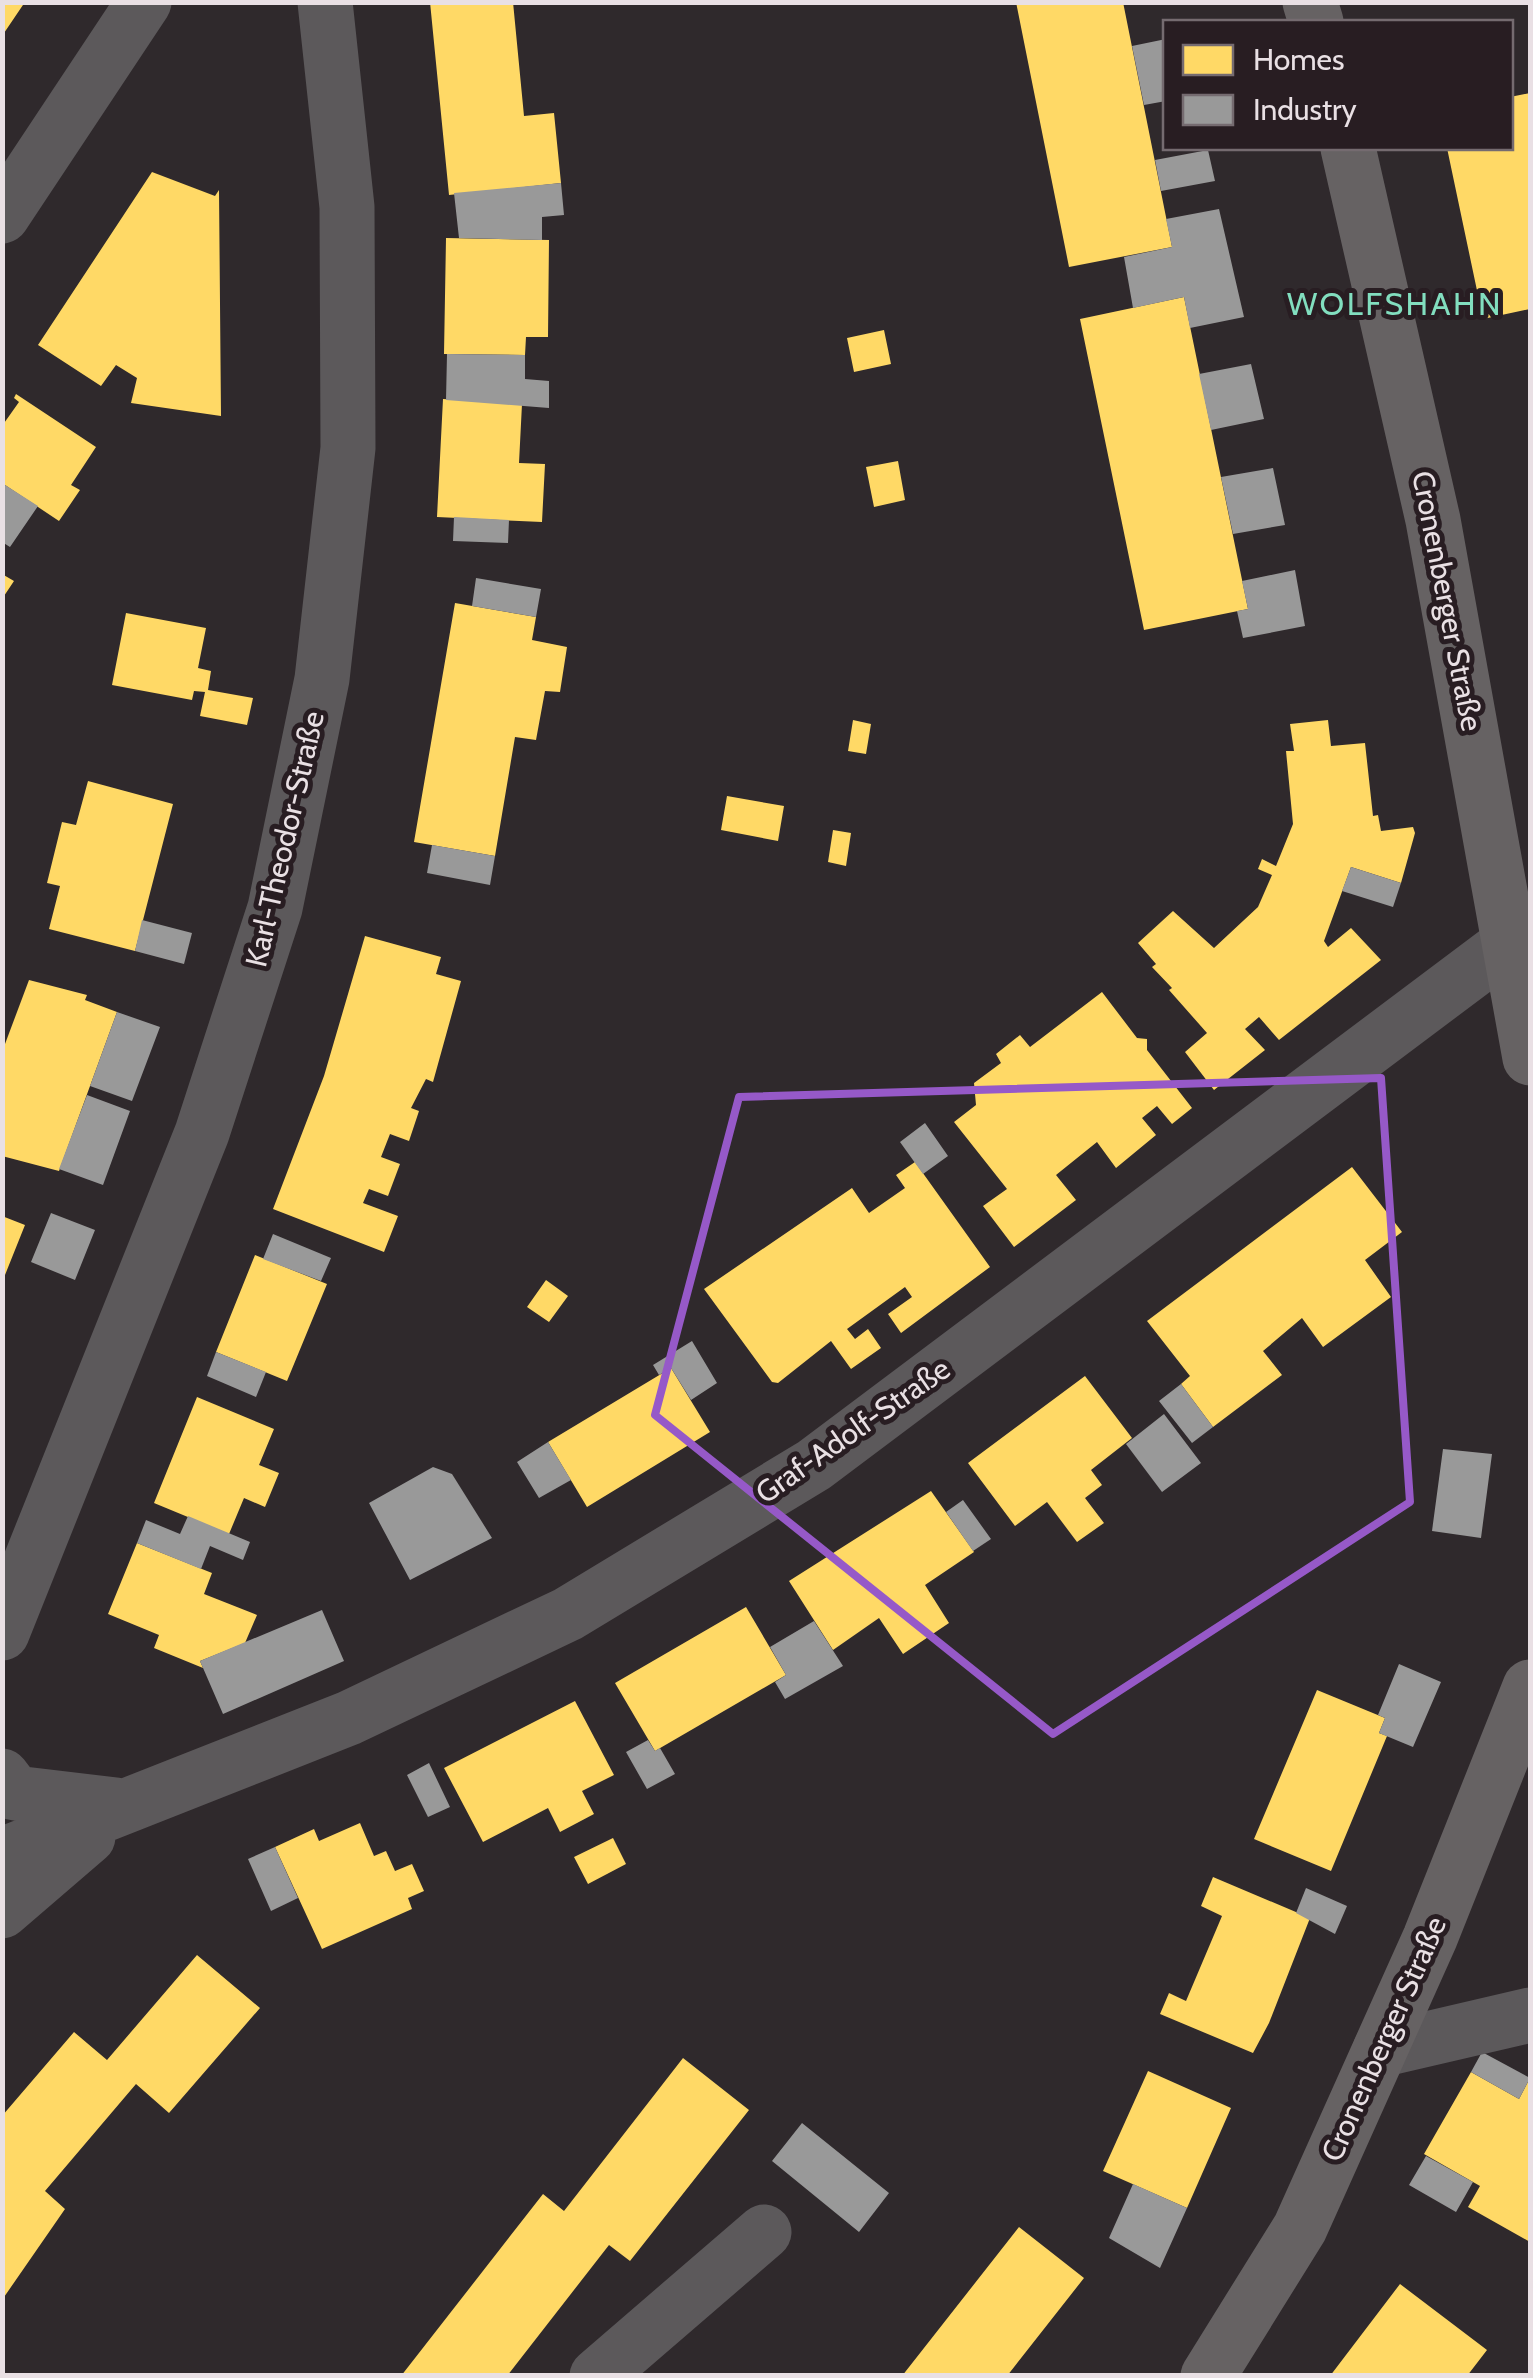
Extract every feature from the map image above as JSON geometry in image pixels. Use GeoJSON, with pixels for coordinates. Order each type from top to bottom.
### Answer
{"type":"FeatureCollection","features":[{"type":"Feature","properties":{"kind":"main road","name":"Cronenberger Straße"},"geometry":{"type":"LineString","coordinates":[[1348,150],[1433,520],[1512,941],[1530,1058]]}},
{"type":"Feature","properties":{"kind":"main road","name":"Cronenberger Straße"},"geometry":{"type":"LineString","coordinates":[[1208,2376],[1300,2228],[1380,2050],[1530,1687]]}},
{"type":"Feature","properties":{"kind":"street"},"geometry":{"type":"LineString","coordinates":[[2,216],[144,2]]}},
{"type":"Feature","properties":{"kind":"street","name":"Karl-Theodor-Straße"},"geometry":{"type":"LineString","coordinates":[[2,1633],[202,1134],[274,908],[322,678],[348,448],[347,207],[325,2]]}},
{"type":"Feature","properties":{"kind":"street","name":"Graf-Adolf-Straße"},"geometry":{"type":"LineString","coordinates":[[2,1855],[349,1718],[568,1614],[814,1466],[1512,941]]}},
{"type":"Feature","properties":{"kind":"street","name":"Graf-Adolf-Straße"},"geometry":{"type":"LineString","coordinates":[[2,1776],[15,1793],[124,1806]]}},
{"type":"Feature","properties":{"kind":"street"},"geometry":{"type":"LineString","coordinates":[[2,1911],[124,1806]]}},
{"type":"Feature","properties":{"kind":"street"},"geometry":{"type":"LineString","coordinates":[[1380,2050],[1530,2016]]}},
{"type":"Feature","properties":{"kind":"street"},"geometry":{"type":"LineString","coordinates":[[598,2376],[764,2232]]}},
{"type":"Feature","properties":{"kind":"highlighted area"},"geometry":{"type":"Polygon","coordinates":[[[1381,1078],[1410,1502],[1053,1734],[655,1415],[739,1097],[1381,1078]]]}},
{"type":"Feature","properties":{"kind":"building: Homes"},"geometry":{"type":"Polygon","coordinates":[[[2,2],[25,2],[2,36],[2,2]]]}},
{"type":"Feature","properties":{"kind":"building: Homes"},"geometry":{"type":"Polygon","coordinates":[[[430,2],[513,2],[524,116],[554,113],[561,183],[449,195],[430,2]]]}},
{"type":"Feature","properties":{"kind":"building: Homes"},"geometry":{"type":"Polygon","coordinates":[[[1016,2],[1123,2],[1172,247],[1069,267],[1016,2]]]}},
{"type":"Feature","properties":{"kind":"building: Homes"},"geometry":{"type":"Polygon","coordinates":[[[1530,93],[1530,309],[1483,319],[1447,150],[1513,150],[1513,96],[1530,93]]]}},
{"type":"Feature","properties":{"kind":"building: Homes"},"geometry":{"type":"Polygon","coordinates":[[[152,172],[215,196],[219,190],[221,416],[131,403],[137,378],[116,365],[101,386],[38,345],[152,172]]]}},
{"type":"Feature","properties":{"kind":"building: Homes"},"geometry":{"type":"Polygon","coordinates":[[[446,238],[549,240],[548,337],[526,337],[525,355],[444,354],[446,238]]]}},
{"type":"Feature","properties":{"kind":"building: Homes"},"geometry":{"type":"Polygon","coordinates":[[[1184,297],[1248,609],[1144,630],[1080,319],[1184,297]]]}},
{"type":"Feature","properties":{"kind":"building: Homes"},"geometry":{"type":"Polygon","coordinates":[[[884,330],[891,364],[854,372],[847,338],[884,330]]]}},
{"type":"Feature","properties":{"kind":"building: Homes"},"geometry":{"type":"Polygon","coordinates":[[[16,394],[96,447],[71,485],[80,490],[59,521],[2,483],[2,426],[19,402],[14,398],[16,394]]]}},
{"type":"Feature","properties":{"kind":"building: Homes"},"geometry":{"type":"Polygon","coordinates":[[[443,399],[522,404],[519,463],[545,464],[542,522],[437,517],[443,399]]]}},
{"type":"Feature","properties":{"kind":"building: Homes"},"geometry":{"type":"Polygon","coordinates":[[[898,461],[905,500],[874,507],[866,467],[898,461]]]}},
{"type":"Feature","properties":{"kind":"building: Homes"},"geometry":{"type":"Polygon","coordinates":[[[2,574],[14,581],[2,599],[2,574]]]}},
{"type":"Feature","properties":{"kind":"building: Homes"},"geometry":{"type":"Polygon","coordinates":[[[455,603],[536,617],[532,640],[567,647],[560,692],[545,691],[536,740],[515,737],[495,856],[414,842],[455,603]]]}},
{"type":"Feature","properties":{"kind":"building: Homes"},"geometry":{"type":"Polygon","coordinates":[[[126,613],[206,628],[198,668],[211,671],[208,690],[253,698],[247,725],[200,716],[205,692],[194,691],[192,700],[112,685],[126,613]]]}},
{"type":"Feature","properties":{"kind":"building: Homes"},"geometry":{"type":"Polygon","coordinates":[[[853,720],[871,724],[866,754],[848,751],[853,720]]]}},
{"type":"Feature","properties":{"kind":"building: Homes"},"geometry":{"type":"Polygon","coordinates":[[[1328,720],[1331,746],[1365,743],[1373,816],[1378,815],[1381,831],[1413,827],[1415,833],[1401,883],[1351,867],[1324,941],[1328,947],[1351,928],[1381,960],[1279,1040],[1259,1017],[1245,1029],[1265,1050],[1214,1090],[1185,1052],[1207,1033],[1169,990],[1172,988],[1152,967],[1156,964],[1138,943],[1173,911],[1214,948],[1258,907],[1272,875],[1258,869],[1262,859],[1276,866],[1293,824],[1286,751],[1294,751],[1290,724],[1328,720]]]}},
{"type":"Feature","properties":{"kind":"building: Homes"},"geometry":{"type":"Polygon","coordinates":[[[88,781],[173,804],[135,951],[49,929],[60,886],[47,883],[62,822],[76,825],[88,781]]]}},
{"type":"Feature","properties":{"kind":"building: Homes"},"geometry":{"type":"Polygon","coordinates":[[[727,796],[784,806],[778,841],[721,830],[727,796]]]}},
{"type":"Feature","properties":{"kind":"building: Homes"},"geometry":{"type":"Polygon","coordinates":[[[833,830],[851,833],[846,866],[828,862],[833,830]]]}},
{"type":"Feature","properties":{"kind":"building: Homes"},"geometry":{"type":"Polygon","coordinates":[[[365,936],[441,957],[436,974],[461,981],[433,1082],[426,1079],[411,1108],[419,1111],[409,1141],[390,1134],[381,1157],[400,1164],[388,1196],[369,1189],[363,1203],[398,1216],[384,1252],[273,1209],[324,1076],[365,936]]]}},
{"type":"Feature","properties":{"kind":"building: Homes"},"geometry":{"type":"Polygon","coordinates":[[[29,980],[87,995],[85,1000],[117,1012],[59,1171],[2,1156],[2,1052],[29,980]]]}},
{"type":"Feature","properties":{"kind":"building: Homes"},"geometry":{"type":"Polygon","coordinates":[[[1102,992],[1137,1038],[1147,1039],[1147,1050],[1192,1108],[1172,1124],[1157,1106],[1142,1118],[1156,1135],[1116,1168],[1097,1142],[1056,1175],[1076,1200],[1014,1247],[983,1206],[1007,1189],[954,1122],[976,1105],[974,1083],[1001,1063],[996,1054],[1020,1035],[1030,1047],[1102,992]]]}},
{"type":"Feature","properties":{"kind":"building: Homes"},"geometry":{"type":"Polygon","coordinates":[[[915,1162],[990,1267],[901,1333],[888,1314],[912,1297],[905,1287],[847,1329],[855,1339],[868,1329],[881,1348],[851,1369],[831,1341],[778,1383],[772,1382],[704,1289],[852,1188],[869,1213],[905,1188],[896,1175],[915,1162]]]}},
{"type":"Feature","properties":{"kind":"building: Homes"},"geometry":{"type":"Polygon","coordinates":[[[1352,1167],[1402,1232],[1365,1260],[1391,1297],[1323,1347],[1302,1318],[1263,1351],[1282,1375],[1213,1427],[1181,1384],[1190,1376],[1147,1321],[1352,1167]]]}},
{"type":"Feature","properties":{"kind":"building: Homes"},"geometry":{"type":"Polygon","coordinates":[[[2,1216],[25,1225],[3,1280],[2,1280],[2,1216]]]}},
{"type":"Feature","properties":{"kind":"building: Homes"},"geometry":{"type":"Polygon","coordinates":[[[255,1255],[327,1284],[287,1381],[216,1352],[255,1255]]]}},
{"type":"Feature","properties":{"kind":"building: Homes"},"geometry":{"type":"Polygon","coordinates":[[[546,1280],[568,1296],[549,1322],[527,1307],[546,1280]]]}},
{"type":"Feature","properties":{"kind":"building: Homes"},"geometry":{"type":"Polygon","coordinates":[[[671,1368],[710,1432],[587,1507],[548,1442],[671,1368]]]}},
{"type":"Feature","properties":{"kind":"building: Homes"},"geometry":{"type":"Polygon","coordinates":[[[1085,1376],[1132,1438],[1091,1470],[1102,1485],[1085,1498],[1104,1523],[1077,1542],[1047,1502],[1015,1526],[968,1463],[1085,1376]]]}},
{"type":"Feature","properties":{"kind":"building: Homes"},"geometry":{"type":"Polygon","coordinates":[[[197,1397],[274,1429],[259,1465],[279,1473],[265,1507],[244,1498],[229,1534],[154,1503],[197,1397]]]}},
{"type":"Feature","properties":{"kind":"building: Homes"},"geometry":{"type":"Polygon","coordinates":[[[931,1491],[974,1552],[925,1585],[949,1623],[903,1654],[879,1618],[833,1650],[789,1581],[931,1491]]]}},
{"type":"Feature","properties":{"kind":"building: Homes"},"geometry":{"type":"Polygon","coordinates":[[[137,1543],[212,1573],[204,1594],[257,1615],[245,1643],[200,1661],[203,1668],[154,1648],[159,1635],[108,1614],[137,1543]]]}},
{"type":"Feature","properties":{"kind":"building: Homes"},"geometry":{"type":"Polygon","coordinates":[[[746,1607],[786,1675],[655,1751],[615,1683],[746,1607]]]}},
{"type":"Feature","properties":{"kind":"building: Homes"},"geometry":{"type":"Polygon","coordinates":[[[1317,1690],[1385,1718],[1379,1733],[1387,1736],[1331,1871],[1254,1839],[1317,1690]]]}},
{"type":"Feature","properties":{"kind":"building: Homes"},"geometry":{"type":"Polygon","coordinates":[[[575,1701],[614,1775],[582,1791],[594,1814],[560,1832],[548,1808],[483,1842],[444,1768],[575,1701]]]}},
{"type":"Feature","properties":{"kind":"building: Homes"},"geometry":{"type":"Polygon","coordinates":[[[360,1823],[374,1856],[386,1851],[395,1871],[412,1864],[424,1891],[408,1898],[412,1909],[322,1949],[275,1847],[314,1829],[319,1841],[360,1823]]]}},
{"type":"Feature","properties":{"kind":"building: Homes"},"geometry":{"type":"Polygon","coordinates":[[[613,1838],[626,1864],[588,1884],[574,1857],[613,1838]]]}},
{"type":"Feature","properties":{"kind":"building: Homes"},"geometry":{"type":"Polygon","coordinates":[[[1213,1877],[1310,1918],[1269,2023],[1253,2053],[1160,2014],[1169,1993],[1186,2001],[1222,1916],[1201,1906],[1213,1877]]]}},
{"type":"Feature","properties":{"kind":"building: Homes"},"geometry":{"type":"Polygon","coordinates":[[[197,1955],[260,2008],[169,2113],[136,2084],[45,2191],[65,2209],[2,2300],[2,2116],[74,2032],[107,2060],[197,1955]]]}},
{"type":"Feature","properties":{"kind":"building: Homes"},"geometry":{"type":"Polygon","coordinates":[[[683,2058],[749,2110],[630,2261],[609,2245],[507,2376],[401,2376],[543,2194],[564,2211],[683,2058]]]}},
{"type":"Feature","properties":{"kind":"building: Homes"},"geometry":{"type":"Polygon","coordinates":[[[1148,2071],[1231,2108],[1187,2208],[1103,2171],[1148,2071]]]}},
{"type":"Feature","properties":{"kind":"building: Homes"},"geometry":{"type":"Polygon","coordinates":[[[1471,2072],[1519,2099],[1530,2078],[1530,2242],[1468,2207],[1480,2186],[1424,2154],[1471,2072]]]}},
{"type":"Feature","properties":{"kind":"building: Homes"},"geometry":{"type":"Polygon","coordinates":[[[1019,2227],[1084,2278],[1007,2376],[902,2376],[1019,2227]]]}},
{"type":"Feature","properties":{"kind":"building: Homes"},"geometry":{"type":"Polygon","coordinates":[[[1400,2284],[1487,2350],[1467,2376],[1330,2376],[1400,2284]]]}},
{"type":"Feature","properties":{"kind":"building: Industry"},"geometry":{"type":"Polygon","coordinates":[[[1163,40],[1163,102],[1144,105],[1132,46],[1163,40]]]}},
{"type":"Feature","properties":{"kind":"building: Industry"},"geometry":{"type":"Polygon","coordinates":[[[1208,150],[1215,181],[1161,191],[1155,160],[1208,150]]]}},
{"type":"Feature","properties":{"kind":"building: Industry"},"geometry":{"type":"Polygon","coordinates":[[[561,183],[564,215],[542,217],[542,240],[459,238],[454,193],[561,183]]]}},
{"type":"Feature","properties":{"kind":"building: Industry"},"geometry":{"type":"Polygon","coordinates":[[[1219,209],[1244,317],[1190,328],[1184,297],[1133,308],[1124,257],[1172,247],[1166,219],[1219,209]]]}},
{"type":"Feature","properties":{"kind":"building: Industry"},"geometry":{"type":"Polygon","coordinates":[[[447,354],[525,355],[525,379],[549,381],[549,408],[446,400],[447,354]]]}},
{"type":"Feature","properties":{"kind":"building: Industry"},"geometry":{"type":"Polygon","coordinates":[[[1251,364],[1264,419],[1211,430],[1199,374],[1251,364]]]}},
{"type":"Feature","properties":{"kind":"building: Industry"},"geometry":{"type":"Polygon","coordinates":[[[1273,468],[1285,525],[1233,534],[1221,477],[1273,468]]]}},
{"type":"Feature","properties":{"kind":"building: Industry"},"geometry":{"type":"Polygon","coordinates":[[[2,483],[38,506],[10,547],[2,542],[2,483]]]}},
{"type":"Feature","properties":{"kind":"building: Industry"},"geometry":{"type":"Polygon","coordinates":[[[454,517],[509,520],[508,543],[453,541],[454,517]]]}},
{"type":"Feature","properties":{"kind":"building: Industry"},"geometry":{"type":"Polygon","coordinates":[[[1295,570],[1305,626],[1243,638],[1237,611],[1248,609],[1242,581],[1295,570]]]}},
{"type":"Feature","properties":{"kind":"building: Industry"},"geometry":{"type":"Polygon","coordinates":[[[476,578],[541,589],[536,617],[472,606],[476,578]]]}},
{"type":"Feature","properties":{"kind":"building: Industry"},"geometry":{"type":"Polygon","coordinates":[[[432,845],[495,856],[490,885],[427,873],[432,845]]]}},
{"type":"Feature","properties":{"kind":"building: Industry"},"geometry":{"type":"Polygon","coordinates":[[[1351,867],[1401,883],[1393,907],[1342,891],[1351,867]]]}},
{"type":"Feature","properties":{"kind":"building: Industry"},"geometry":{"type":"Polygon","coordinates":[[[142,920],[192,933],[184,964],[135,951],[142,920]]]}},
{"type":"Feature","properties":{"kind":"building: Industry"},"geometry":{"type":"Polygon","coordinates":[[[117,1012],[160,1027],[132,1101],[90,1086],[117,1012]]]}},
{"type":"Feature","properties":{"kind":"building: Industry"},"geometry":{"type":"Polygon","coordinates":[[[87,1095],[130,1111],[103,1185],[59,1169],[87,1095]]]}},
{"type":"Feature","properties":{"kind":"building: Industry"},"geometry":{"type":"Polygon","coordinates":[[[925,1123],[948,1156],[923,1174],[900,1142],[925,1123]]]}},
{"type":"Feature","properties":{"kind":"building: Industry"},"geometry":{"type":"Polygon","coordinates":[[[51,1213],[95,1230],[75,1280],[31,1262],[51,1213]]]}},
{"type":"Feature","properties":{"kind":"building: Industry"},"geometry":{"type":"Polygon","coordinates":[[[273,1234],[331,1258],[321,1281],[263,1259],[273,1234]]]}},
{"type":"Feature","properties":{"kind":"building: Industry"},"geometry":{"type":"Polygon","coordinates":[[[692,1341],[717,1383],[691,1400],[671,1368],[659,1375],[653,1365],[692,1341]]]}},
{"type":"Feature","properties":{"kind":"building: Industry"},"geometry":{"type":"Polygon","coordinates":[[[216,1352],[266,1372],[256,1397],[207,1376],[216,1352]]]}},
{"type":"Feature","properties":{"kind":"building: Industry"},"geometry":{"type":"Polygon","coordinates":[[[1181,1384],[1213,1427],[1192,1443],[1159,1401],[1181,1384]]]}},
{"type":"Feature","properties":{"kind":"building: Industry"},"geometry":{"type":"Polygon","coordinates":[[[1164,1414],[1201,1463],[1162,1492],[1126,1444],[1164,1414]]]}},
{"type":"Feature","properties":{"kind":"building: Industry"},"geometry":{"type":"Polygon","coordinates":[[[548,1442],[571,1480],[539,1498],[517,1462],[548,1442]]]}},
{"type":"Feature","properties":{"kind":"building: Industry"},"geometry":{"type":"Polygon","coordinates":[[[1443,1449],[1492,1454],[1481,1538],[1432,1531],[1443,1449]]]}},
{"type":"Feature","properties":{"kind":"building: Industry"},"geometry":{"type":"Polygon","coordinates":[[[433,1467],[452,1474],[492,1538],[410,1580],[369,1503],[433,1467]]]}},
{"type":"Feature","properties":{"kind":"building: Industry"},"geometry":{"type":"Polygon","coordinates":[[[963,1500],[991,1539],[973,1551],[946,1512],[963,1500]]]}},
{"type":"Feature","properties":{"kind":"building: Industry"},"geometry":{"type":"Polygon","coordinates":[[[188,1516],[250,1542],[243,1560],[210,1546],[201,1569],[137,1543],[146,1520],[180,1534],[188,1516]]]}},
{"type":"Feature","properties":{"kind":"building: Industry"},"geometry":{"type":"Polygon","coordinates":[[[322,1610],[344,1661],[223,1714],[200,1661],[322,1610]]]}},
{"type":"Feature","properties":{"kind":"building: Industry"},"geometry":{"type":"Polygon","coordinates":[[[814,1621],[843,1666],[785,1699],[775,1682],[786,1675],[770,1647],[814,1621]]]}},
{"type":"Feature","properties":{"kind":"building: Industry"},"geometry":{"type":"Polygon","coordinates":[[[1399,1664],[1441,1682],[1413,1747],[1379,1733],[1385,1718],[1378,1715],[1399,1664]]]}},
{"type":"Feature","properties":{"kind":"building: Industry"},"geometry":{"type":"Polygon","coordinates":[[[648,1740],[655,1751],[660,1748],[675,1774],[647,1789],[626,1752],[648,1740]]]}},
{"type":"Feature","properties":{"kind":"building: Industry"},"geometry":{"type":"Polygon","coordinates":[[[429,1763],[450,1807],[428,1817],[407,1775],[429,1763]]]}},
{"type":"Feature","properties":{"kind":"building: Industry"},"geometry":{"type":"Polygon","coordinates":[[[275,1847],[298,1898],[271,1911],[248,1859],[275,1847]]]}},
{"type":"Feature","properties":{"kind":"building: Industry"},"geometry":{"type":"Polygon","coordinates":[[[1306,1888],[1347,1906],[1335,1934],[1296,1913],[1306,1888]]]}},
{"type":"Feature","properties":{"kind":"building: Industry"},"geometry":{"type":"Polygon","coordinates":[[[1482,2052],[1530,2078],[1519,2099],[1471,2072],[1482,2052]]]}},
{"type":"Feature","properties":{"kind":"building: Industry"},"geometry":{"type":"Polygon","coordinates":[[[802,2123],[889,2193],[859,2232],[772,2161],[802,2123]]]}},
{"type":"Feature","properties":{"kind":"building: Industry"},"geometry":{"type":"Polygon","coordinates":[[[1426,2156],[1473,2182],[1456,2212],[1409,2185],[1426,2156]]]}},
{"type":"Feature","properties":{"kind":"building: Industry"},"geometry":{"type":"Polygon","coordinates":[[[1133,2184],[1187,2208],[1160,2268],[1109,2238],[1133,2184]]]}},
{"type":"Feature","properties":{"kind":"district","name":"WOLFSHAHN"},"geometry":{"type":"Point","coordinates":[1395,304]}}]}
